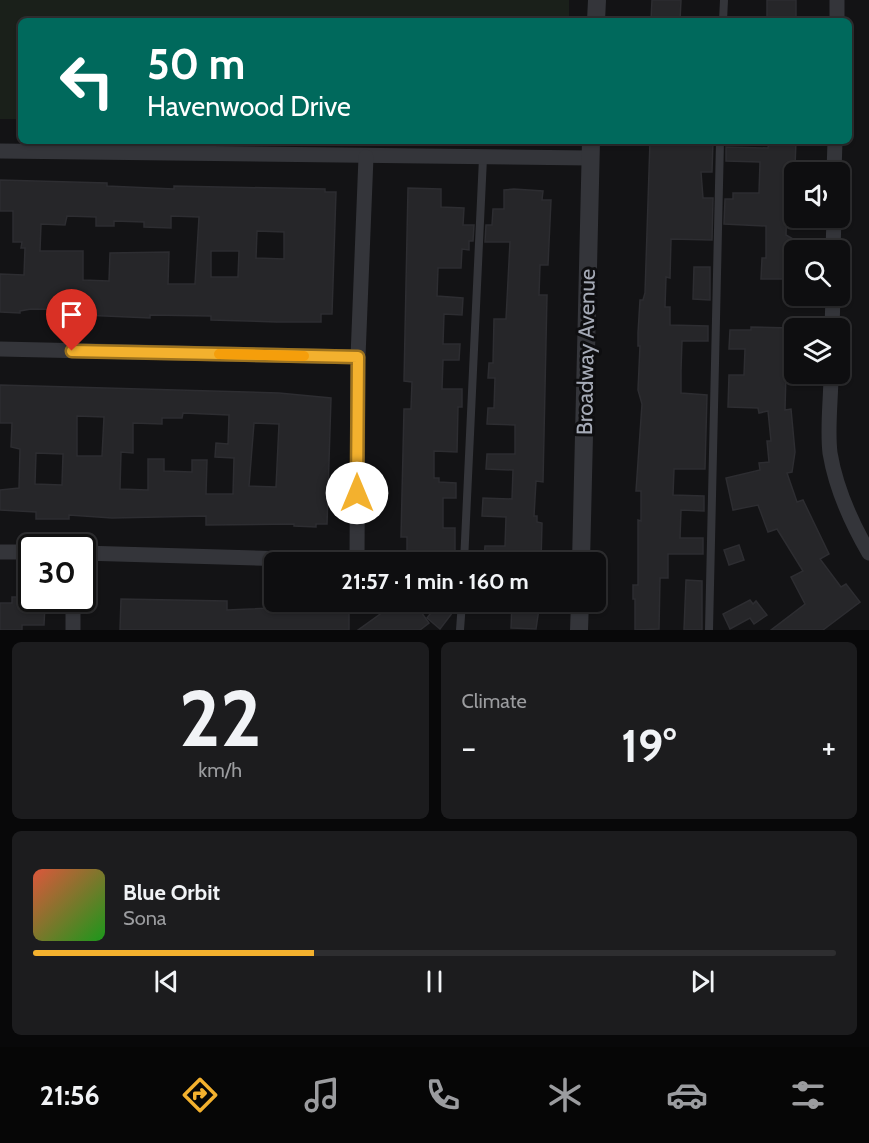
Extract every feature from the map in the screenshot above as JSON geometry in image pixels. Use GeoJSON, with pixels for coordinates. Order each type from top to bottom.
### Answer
{"type":"FeatureCollection","features":[{"type":"Feature","properties":{"kind":"street"},"geometry":{"type":"LineString","coordinates":[[596,18],[597,0]]}},
{"type":"Feature","properties":{"kind":"street"},"geometry":{"type":"LineString","coordinates":[[837,0],[837,18]]}},
{"type":"Feature","properties":{"kind":"street"},"geometry":{"type":"LineString","coordinates":[[834,162],[835,144]]}},
{"type":"Feature","properties":{"kind":"street"},"geometry":{"type":"LineString","coordinates":[[0,151],[483,158],[591,150]]}},
{"type":"Feature","properties":{"kind":"street","name":"Broadway Avenue"},"geometry":{"type":"LineString","coordinates":[[581,552],[591,150]]}},
{"type":"Feature","properties":{"kind":"street"},"geometry":{"type":"LineString","coordinates":[[96,553],[357,561],[358,357],[366,157]]}},
{"type":"Feature","properties":{"kind":"street"},"geometry":{"type":"LineString","coordinates":[[0,349],[358,357]]}},
{"type":"Feature","properties":{"kind":"street"},"geometry":{"type":"LineString","coordinates":[[831,384],[830,452],[839,490],[852,524],[869,554]]}},
{"type":"Feature","properties":{"kind":"street"},"geometry":{"type":"LineString","coordinates":[[0,552],[18,552]]}},
{"type":"Feature","properties":{"kind":"street"},"geometry":{"type":"LineString","coordinates":[[73,612],[73,630]]}},
{"type":"Feature","properties":{"kind":"street"},"geometry":{"type":"LineString","coordinates":[[579,630],[580,612]]}},
{"type":"Feature","properties":{"kind":"lane"},"geometry":{"type":"LineString","coordinates":[[723,18],[724,0]]}},
{"type":"Feature","properties":{"kind":"lane"},"geometry":{"type":"LineString","coordinates":[[709,630],[720,144]]}},
{"type":"Feature","properties":{"kind":"lane"},"geometry":{"type":"LineString","coordinates":[[464,552],[483,158]]}},
{"type":"Feature","properties":{"kind":"lane"},"geometry":{"type":"LineString","coordinates":[[460,630],[461,612]]}},
{"type":"Feature","properties":{"kind":"shaded area"},"geometry":{"type":"Polygon","coordinates":[[[0,0],[569,0],[569,18],[18,18],[18,119],[0,119],[0,0]]]}},
{"type":"Feature","properties":{"kind":"building"},"geometry":{"type":"Polygon","coordinates":[[[652,0],[681,0],[680,18],[651,18],[652,0]]]}},
{"type":"Feature","properties":{"kind":"building"},"geometry":{"type":"Polygon","coordinates":[[[767,0],[796,0],[796,18],[767,18],[767,0]]]}},
{"type":"Feature","properties":{"kind":"building"},"geometry":{"type":"Polygon","coordinates":[[[650,144],[713,144],[712,172],[701,172],[703,198],[713,198],[712,240],[671,239],[670,278],[666,277],[665,307],[670,307],[670,325],[708,326],[708,341],[682,341],[681,370],[681,393],[707,395],[705,469],[674,469],[673,495],[704,496],[704,511],[681,510],[680,538],[703,538],[703,554],[668,554],[668,578],[660,578],[659,629],[635,630],[633,585],[638,585],[638,520],[641,521],[641,491],[636,491],[642,404],[638,390],[640,346],[638,346],[638,333],[640,300],[643,300],[650,144]]]}},
{"type":"Feature","properties":{"kind":"building"},"geometry":{"type":"Polygon","coordinates":[[[769,144],[796,144],[795,162],[784,162],[784,228],[786,228],[786,235],[793,239],[784,240],[784,279],[761,279],[762,258],[766,258],[766,226],[724,224],[725,199],[733,199],[733,193],[759,193],[760,162],[726,161],[726,147],[768,148],[769,144]]]}},
{"type":"Feature","properties":{"kind":"building"},"geometry":{"type":"Polygon","coordinates":[[[0,180],[107,183],[107,186],[174,189],[174,186],[325,189],[325,192],[336,192],[332,314],[321,314],[321,322],[277,322],[211,320],[211,316],[150,315],[150,318],[83,315],[83,310],[31,309],[20,311],[20,313],[0,312],[0,274],[24,275],[25,248],[21,248],[22,242],[13,242],[13,211],[0,211],[0,180]],[[67,216],[65,225],[41,224],[40,251],[83,251],[83,280],[109,281],[110,253],[169,252],[168,284],[195,284],[199,217],[171,216],[171,228],[144,227],[144,222],[114,221],[114,226],[96,226],[96,217],[67,216]],[[257,231],[256,258],[284,259],[284,232],[257,231]],[[211,251],[211,277],[238,277],[239,251],[211,251]]]}},
{"type":"Feature","properties":{"kind":"building"},"geometry":{"type":"Polygon","coordinates":[[[408,188],[441,189],[441,207],[464,208],[463,225],[474,225],[473,241],[469,241],[469,250],[462,249],[461,268],[438,268],[437,296],[463,298],[462,315],[444,314],[443,344],[460,344],[459,360],[443,360],[442,389],[462,389],[462,407],[458,407],[457,452],[434,451],[434,478],[439,478],[439,482],[456,483],[456,498],[443,498],[443,528],[455,528],[455,552],[407,552],[407,537],[401,537],[404,409],[411,409],[412,382],[404,381],[408,188]]]}},
{"type":"Feature","properties":{"kind":"building"},"geometry":{"type":"Polygon","coordinates":[[[504,190],[543,191],[542,200],[551,200],[548,265],[540,265],[539,295],[547,295],[543,482],[536,481],[534,516],[537,516],[537,522],[542,523],[541,552],[485,552],[485,546],[505,546],[506,517],[482,516],[483,498],[512,499],[513,470],[486,469],[487,454],[515,454],[515,425],[487,424],[488,408],[494,408],[495,378],[488,378],[489,363],[493,363],[494,319],[506,319],[510,242],[485,242],[486,225],[492,225],[493,209],[504,209],[504,190]]]}},
{"type":"Feature","properties":{"kind":"building"},"geometry":{"type":"Polygon","coordinates":[[[694,267],[710,267],[710,300],[693,299],[694,267]]]}},
{"type":"Feature","properties":{"kind":"building"},"geometry":{"type":"Polygon","coordinates":[[[751,327],[784,328],[785,410],[791,409],[795,452],[792,472],[787,473],[797,502],[803,500],[829,554],[820,559],[841,587],[846,584],[860,602],[823,630],[771,630],[805,604],[791,577],[803,571],[777,529],[768,532],[758,505],[733,510],[726,478],[760,470],[759,463],[769,462],[767,441],[771,441],[768,411],[759,413],[758,408],[728,407],[729,375],[744,375],[745,349],[729,349],[730,330],[751,330],[751,327]]]}},
{"type":"Feature","properties":{"kind":"building"},"geometry":{"type":"Polygon","coordinates":[[[0,385],[279,393],[331,398],[327,524],[316,524],[316,527],[294,526],[294,524],[206,525],[206,516],[112,518],[69,515],[69,519],[36,519],[36,512],[0,510],[0,490],[19,488],[20,449],[11,447],[12,423],[0,423],[0,385]],[[183,413],[182,418],[162,418],[162,424],[133,423],[133,453],[121,452],[120,489],[148,490],[148,459],[164,459],[164,471],[192,472],[192,460],[207,460],[206,494],[233,494],[234,458],[215,457],[216,443],[228,444],[229,415],[183,413]],[[77,416],[77,456],[102,456],[104,417],[77,416]],[[254,423],[249,486],[276,487],[279,424],[254,423]],[[36,453],[35,484],[62,485],[63,454],[36,453]]]}},
{"type":"Feature","properties":{"kind":"building"},"geometry":{"type":"Polygon","coordinates":[[[739,545],[744,560],[729,565],[724,550],[739,545]]]}},
{"type":"Feature","properties":{"kind":"building"},"geometry":{"type":"Polygon","coordinates":[[[686,580],[702,581],[702,630],[684,630],[686,580]]]}},
{"type":"Feature","properties":{"kind":"building"},"geometry":{"type":"Polygon","coordinates":[[[12,597],[18,597],[18,612],[45,612],[44,625],[22,625],[22,630],[0,630],[0,603],[12,603],[12,597]]]}},
{"type":"Feature","properties":{"kind":"building"},"geometry":{"type":"Polygon","coordinates":[[[121,599],[227,601],[227,610],[264,608],[264,612],[349,612],[349,630],[120,630],[121,599]]]}},
{"type":"Feature","properties":{"kind":"building"},"geometry":{"type":"Polygon","coordinates":[[[750,600],[753,604],[756,601],[767,615],[754,624],[750,618],[730,629],[723,614],[750,600]]]}},
{"type":"Feature","properties":{"kind":"building"},"geometry":{"type":"Polygon","coordinates":[[[383,612],[421,612],[429,623],[420,630],[358,630],[383,612]]]}},
{"type":"Feature","properties":{"kind":"building"},"geometry":{"type":"Polygon","coordinates":[[[432,612],[453,612],[440,629],[427,618],[432,612]]]}},
{"type":"Feature","properties":{"kind":"building"},"geometry":{"type":"Polygon","coordinates":[[[512,612],[539,612],[536,629],[511,628],[512,612]]]}},
{"type":"Feature","properties":{"kind":"slow traffic"},"geometry":{"type":"LineString","coordinates":[[219,354],[304,356]]}},
{"type":"Feature","properties":{"kind":"route"},"geometry":{"type":"LineString","coordinates":[[72,351],[358,357],[357,493]]}}]}
